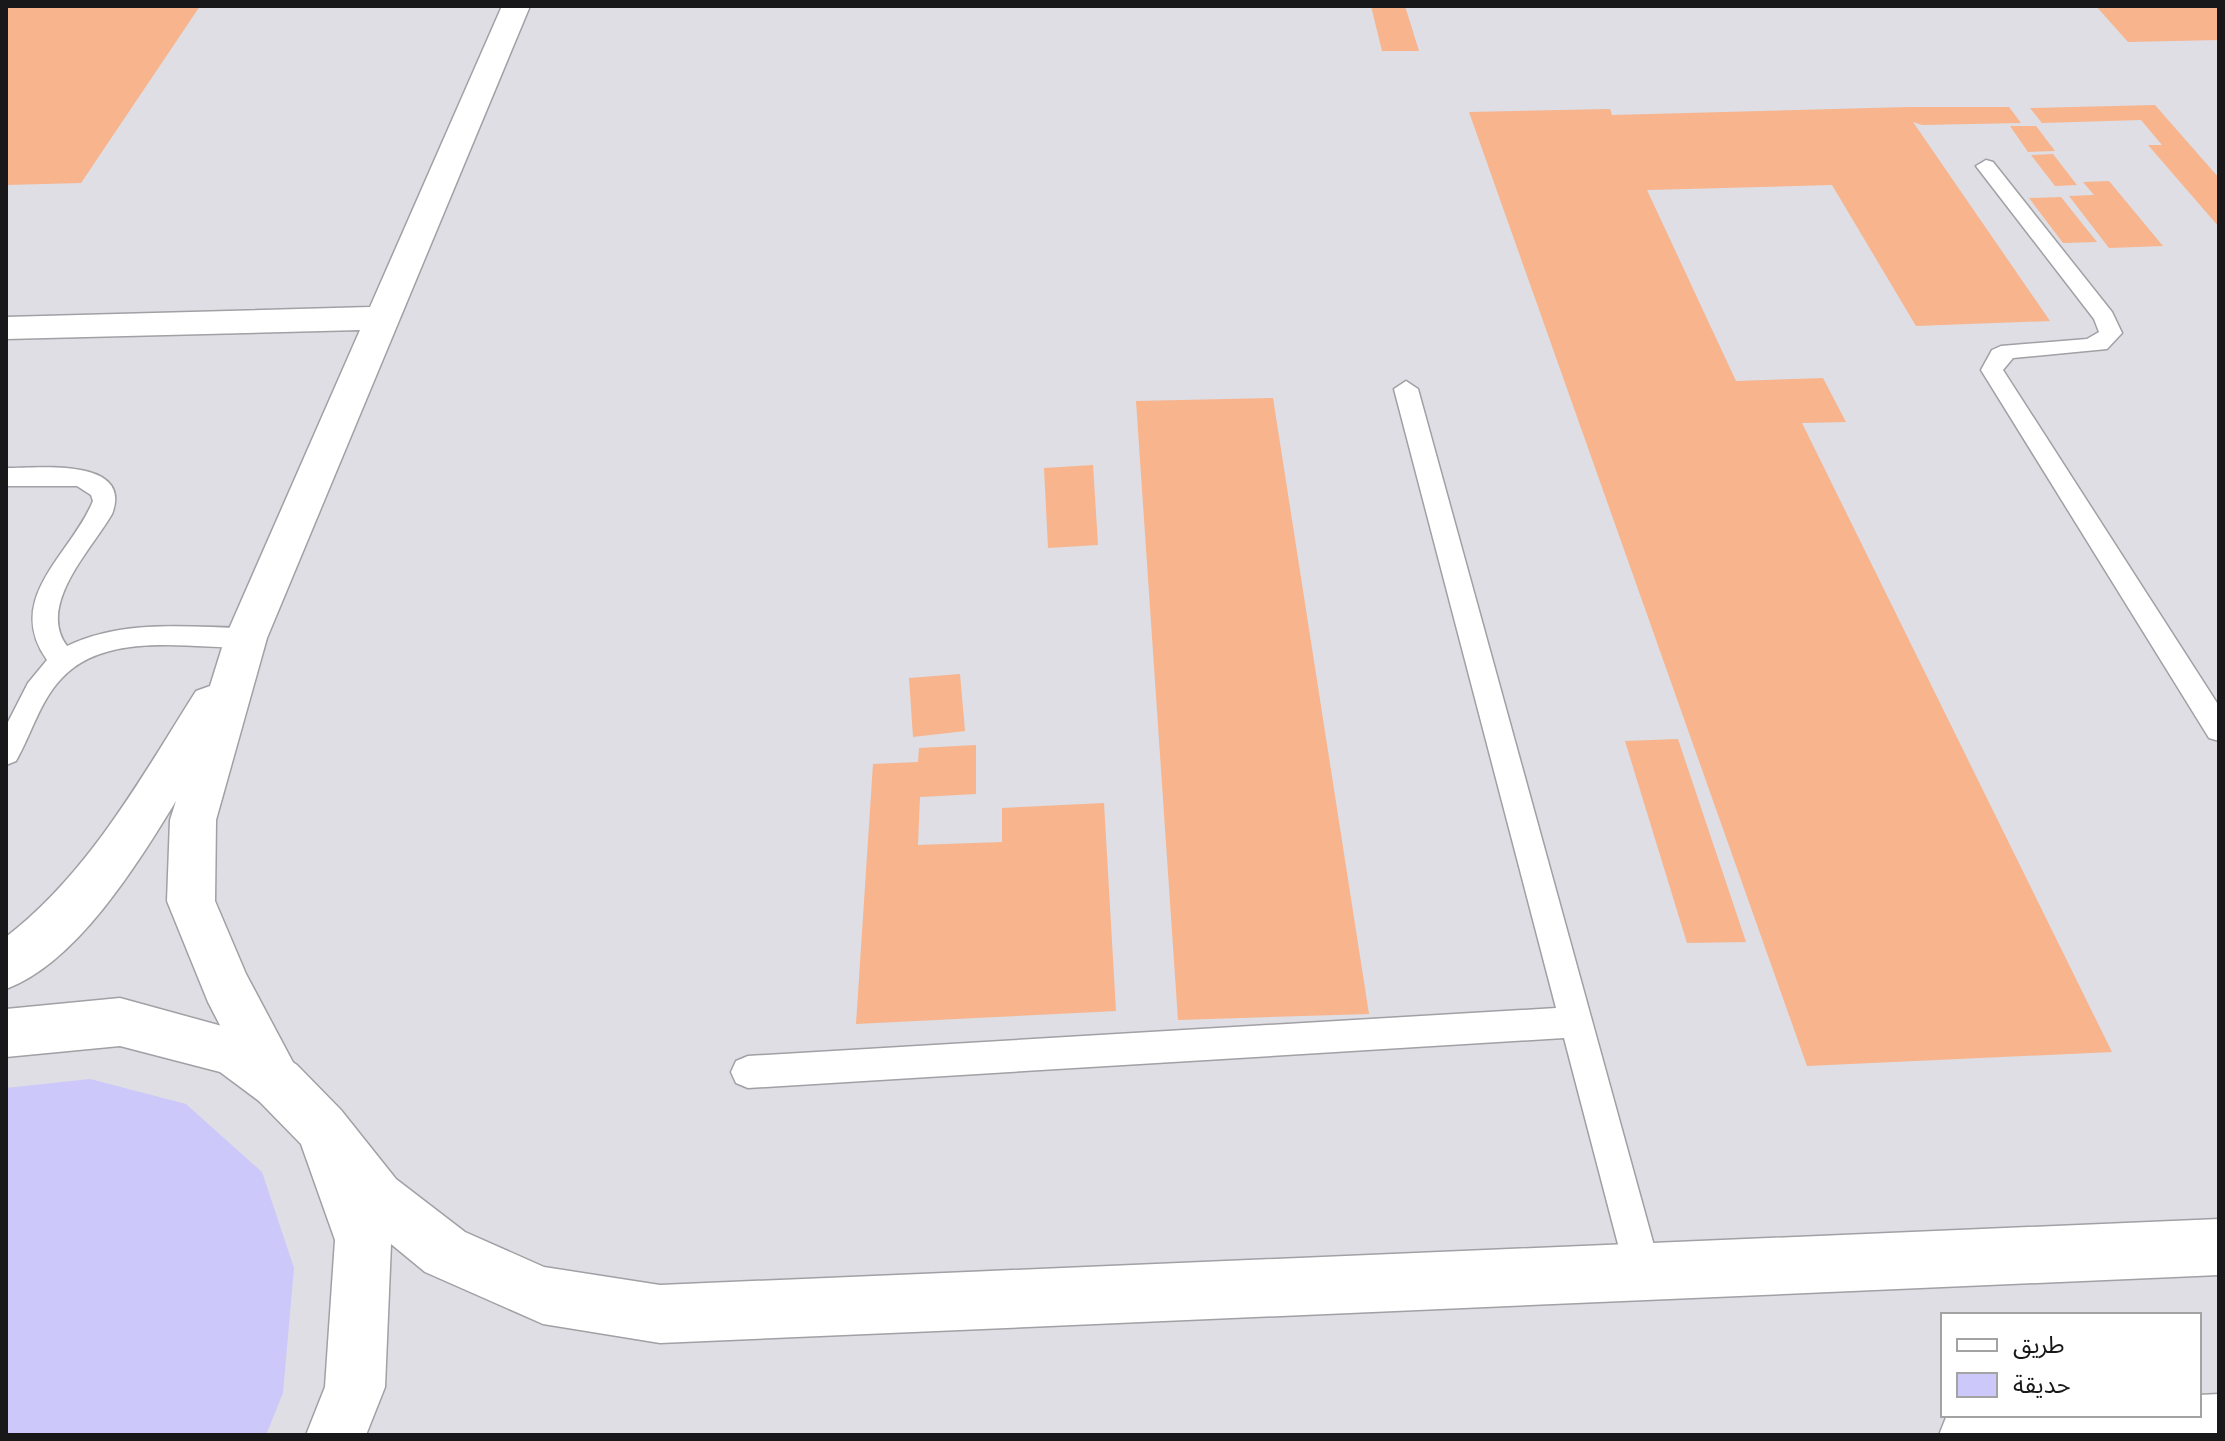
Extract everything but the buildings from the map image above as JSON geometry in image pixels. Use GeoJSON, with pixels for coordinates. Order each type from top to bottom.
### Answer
{"type":"FeatureCollection","features":[{"type":"Feature","properties":{"kind":"street"},"geometry":{"type":"LineString","coordinates":[[278,1083],[226,986],[191,901],[193,820],[244,646],[516,6]]}},
{"type":"Feature","properties":{"kind":"street"},"geometry":{"type":"LineString","coordinates":[[6,328],[385,318]]}},
{"type":"Feature","properties":{"kind":"street"},"geometry":{"type":"LineString","coordinates":[[6,967],[38,944],[129,836],[244,646]]}},
{"type":"Feature","properties":{"kind":"street"},"geometry":{"type":"LineString","coordinates":[[6,1033],[120,1022],[233,1051],[278,1083],[322,1128],[377,1198],[445,1252],[543,1295],[660,1314],[2219,1247]]}},
{"type":"Feature","properties":{"kind":"street"},"geometry":{"type":"LineString","coordinates":[[322,1128],[363,1240],[355,1387],[336,1435]]}},
{"type":"Feature","properties":{"kind":"street"},"geometry":{"type":"LineString","coordinates":[[1969,1435],[2219,1424]]}},
{"type":"Feature","properties":{"kind":"lane"},"geometry":{"type":"LineString","coordinates":[[1986,166],[2104,317],[2111,333],[2099,344],[2009,351],[1994,362],[1992,370],[2219,730]]}},
{"type":"Feature","properties":{"kind":"lane"},"geometry":{"type":"LineString","coordinates":[[1406,389],[1643,1271]]}},
{"type":"Feature","properties":{"kind":"lane"},"geometry":{"type":"LineString","coordinates":[[6,477],[82,477],[102,490],[105,501],[100,514],[57,584],[43,616],[50,644],[63,661]]}},
{"type":"Feature","properties":{"kind":"lane"},"geometry":{"type":"LineString","coordinates":[[6,753],[15,725],[43,685],[63,661],[79,650],[116,639],[244,646]]}},
{"type":"Feature","properties":{"kind":"lane"},"geometry":{"type":"LineString","coordinates":[[748,1072],[1576,1022]]}},
{"type":"Feature","properties":{"kind":"green space"},"geometry":{"type":"Polygon","coordinates":[[[90,1079],[186,1104],[262,1172],[294,1268],[283,1393],[266,1435],[6,1435],[6,1088],[90,1079]]]}}]}
